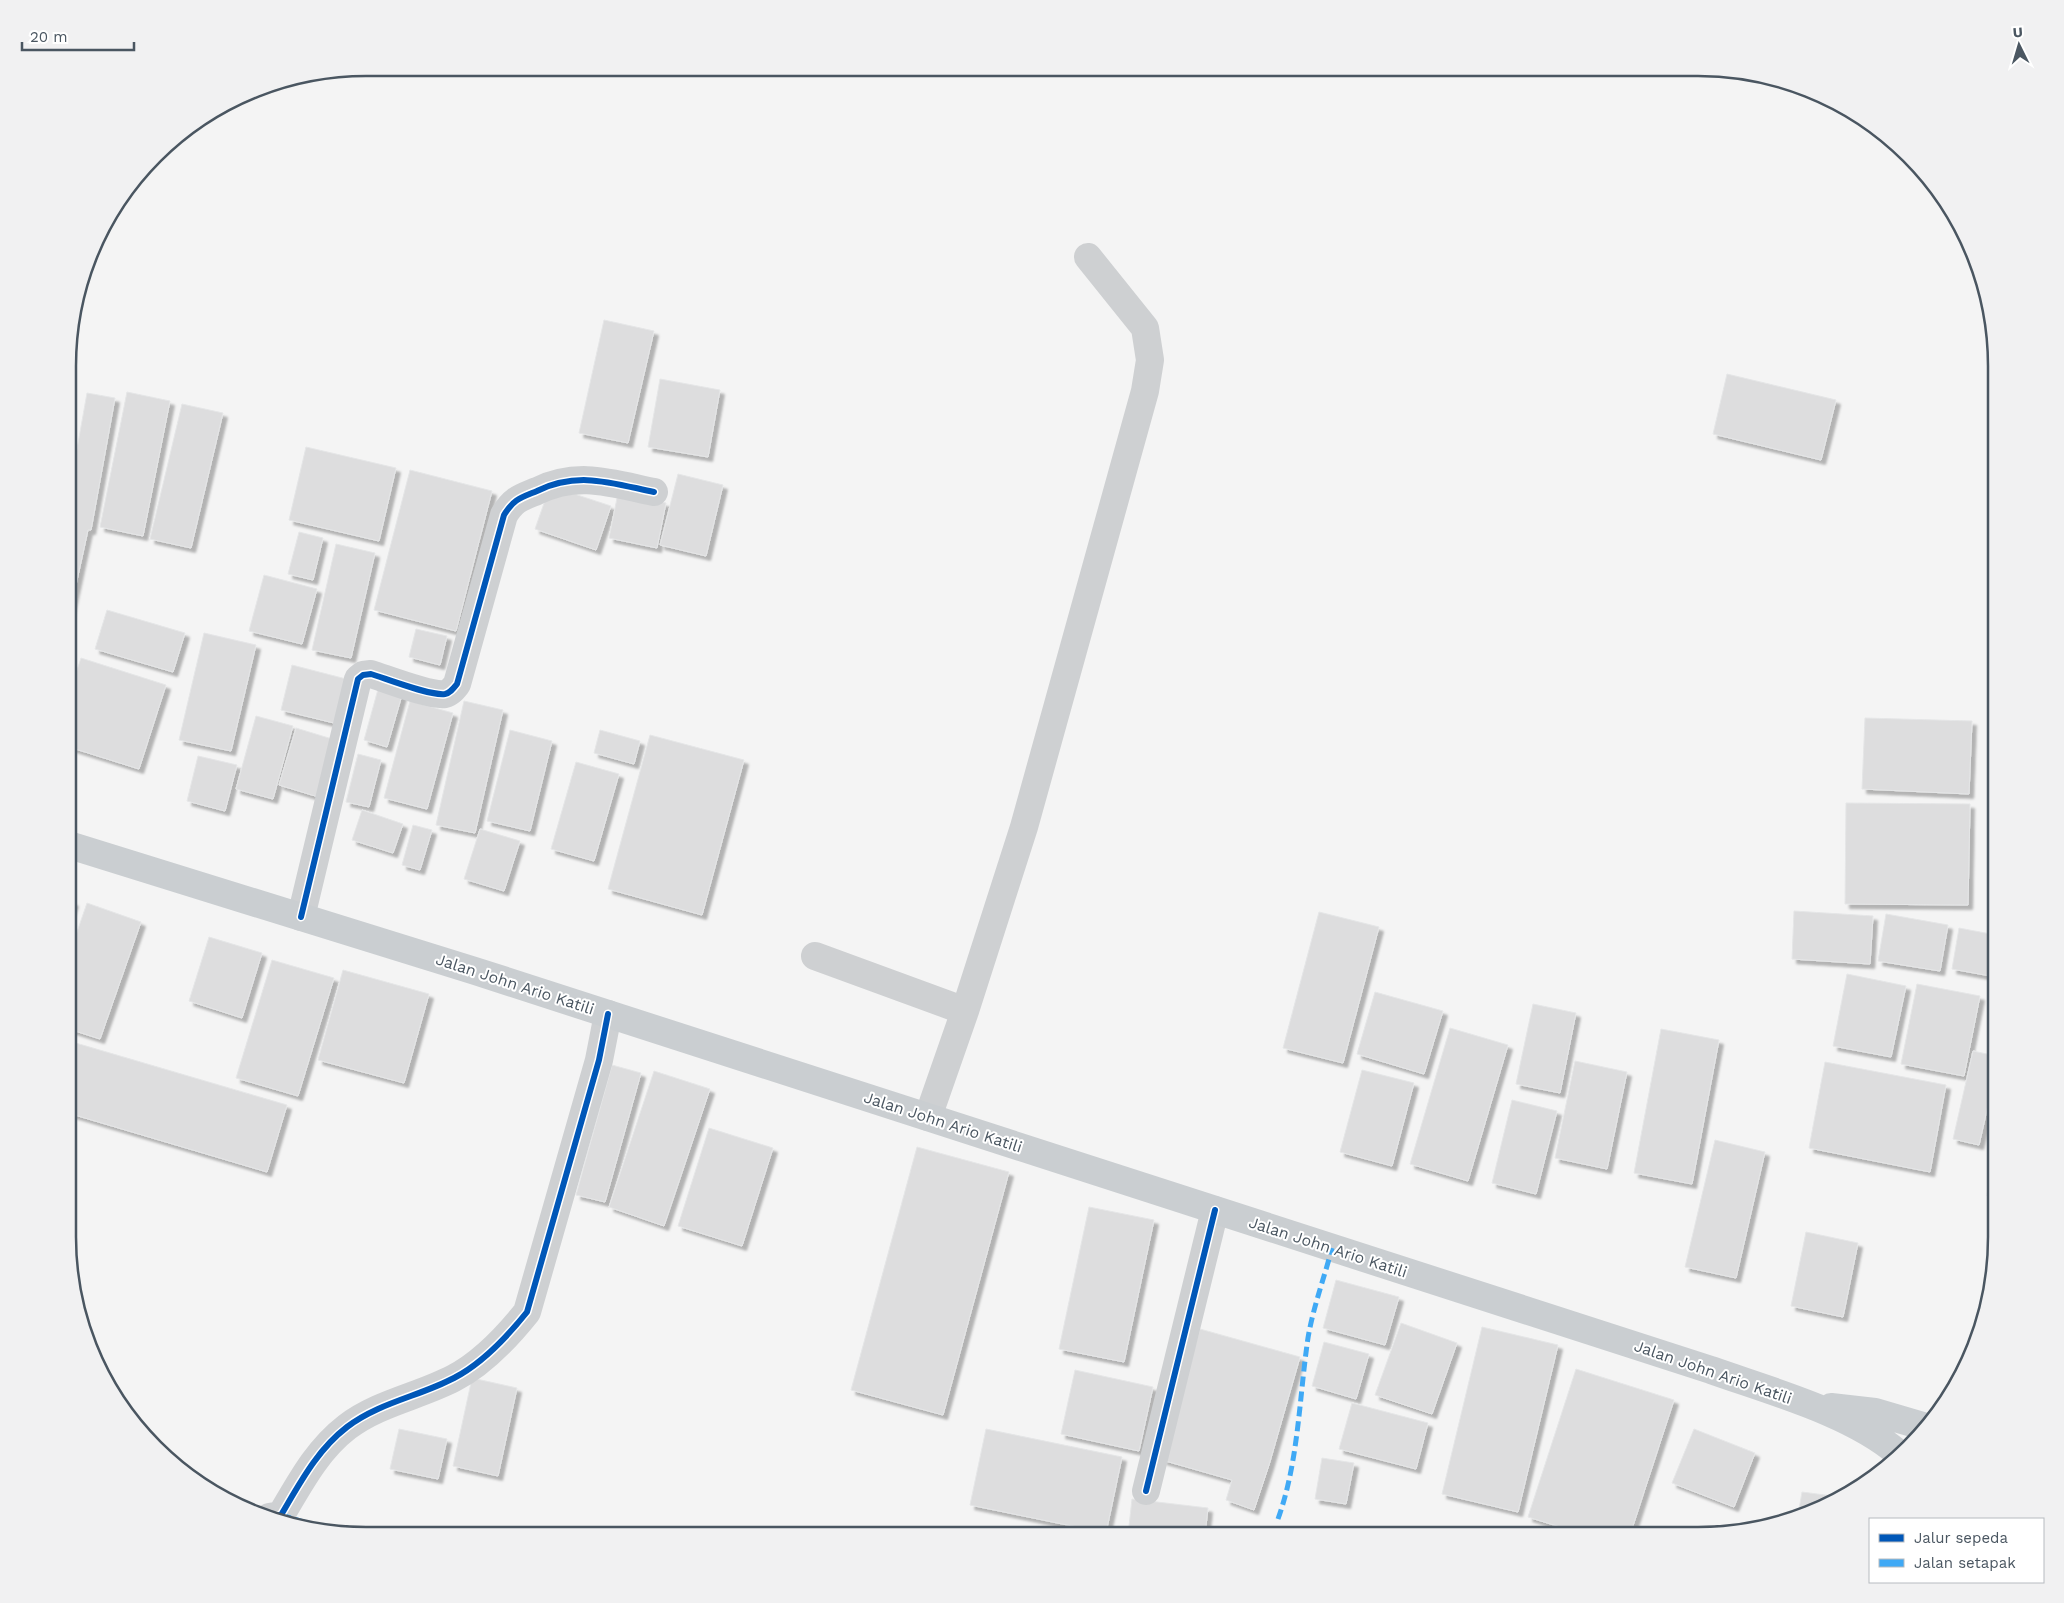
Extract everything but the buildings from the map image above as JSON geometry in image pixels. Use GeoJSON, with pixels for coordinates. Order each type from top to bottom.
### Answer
{"type":"FeatureCollection","features":[{"type":"Feature","properties":{"kind":"main road","name":"Jalan John Ario Katili"},"geometry":{"type":"LineString","coordinates":[[76,846],[608,1014],[1702,1367],[1815,1407],[1870,1433],[1894,1450]]}},
{"type":"Feature","properties":{"kind":"main road","name":"Jalan John Ario Katili"},"geometry":{"type":"LineString","coordinates":[[1815,1407],[1875,1412],[1919,1425]]}},
{"type":"Feature","properties":{"kind":"street"},"geometry":{"type":"LineString","coordinates":[[928,1117],[965,1011],[1024,827],[1145,391],[1150,360],[1145,328],[1088,257]]}},
{"type":"Feature","properties":{"kind":"street"},"geometry":{"type":"LineString","coordinates":[[301,917],[358,679],[363,674],[371,674],[432,693],[445,694],[452,691],[457,684],[504,515],[512,503],[521,497],[560,481],[581,479],[654,492]]}},
{"type":"Feature","properties":{"kind":"street"},"geometry":{"type":"LineString","coordinates":[[815,956],[965,1011]]}},
{"type":"Feature","properties":{"kind":"street"},"geometry":{"type":"LineString","coordinates":[[281,1514],[319,1454],[347,1427],[367,1414],[455,1378],[483,1358],[507,1336],[527,1312],[598,1060],[608,1014]]}},
{"type":"Feature","properties":{"kind":"street"},"geometry":{"type":"LineString","coordinates":[[1146,1491],[1215,1210]]}},
{"type":"Feature","properties":{"kind":"marked path"},"geometry":{"type":"LineString","coordinates":[[1278,1519],[1285,1498],[1294,1455],[1309,1333],[1332,1248]]}},
{"type":"Feature","properties":{"kind":"cycle path"},"geometry":{"type":"LineString","coordinates":[[301,917],[358,679],[363,675],[371,674],[408,687],[438,694],[445,694],[453,689],[457,684],[504,515],[511,505],[518,500],[552,485],[581,480],[609,482],[654,492]]}},
{"type":"Feature","properties":{"kind":"cycle path"},"geometry":{"type":"LineString","coordinates":[[282,1514],[302,1479],[336,1436],[372,1412],[441,1384],[465,1372],[494,1349],[527,1312],[599,1060],[608,1014]]}},
{"type":"Feature","properties":{"kind":"cycle path"},"geometry":{"type":"LineString","coordinates":[[1146,1491],[1215,1210]]}}]}
